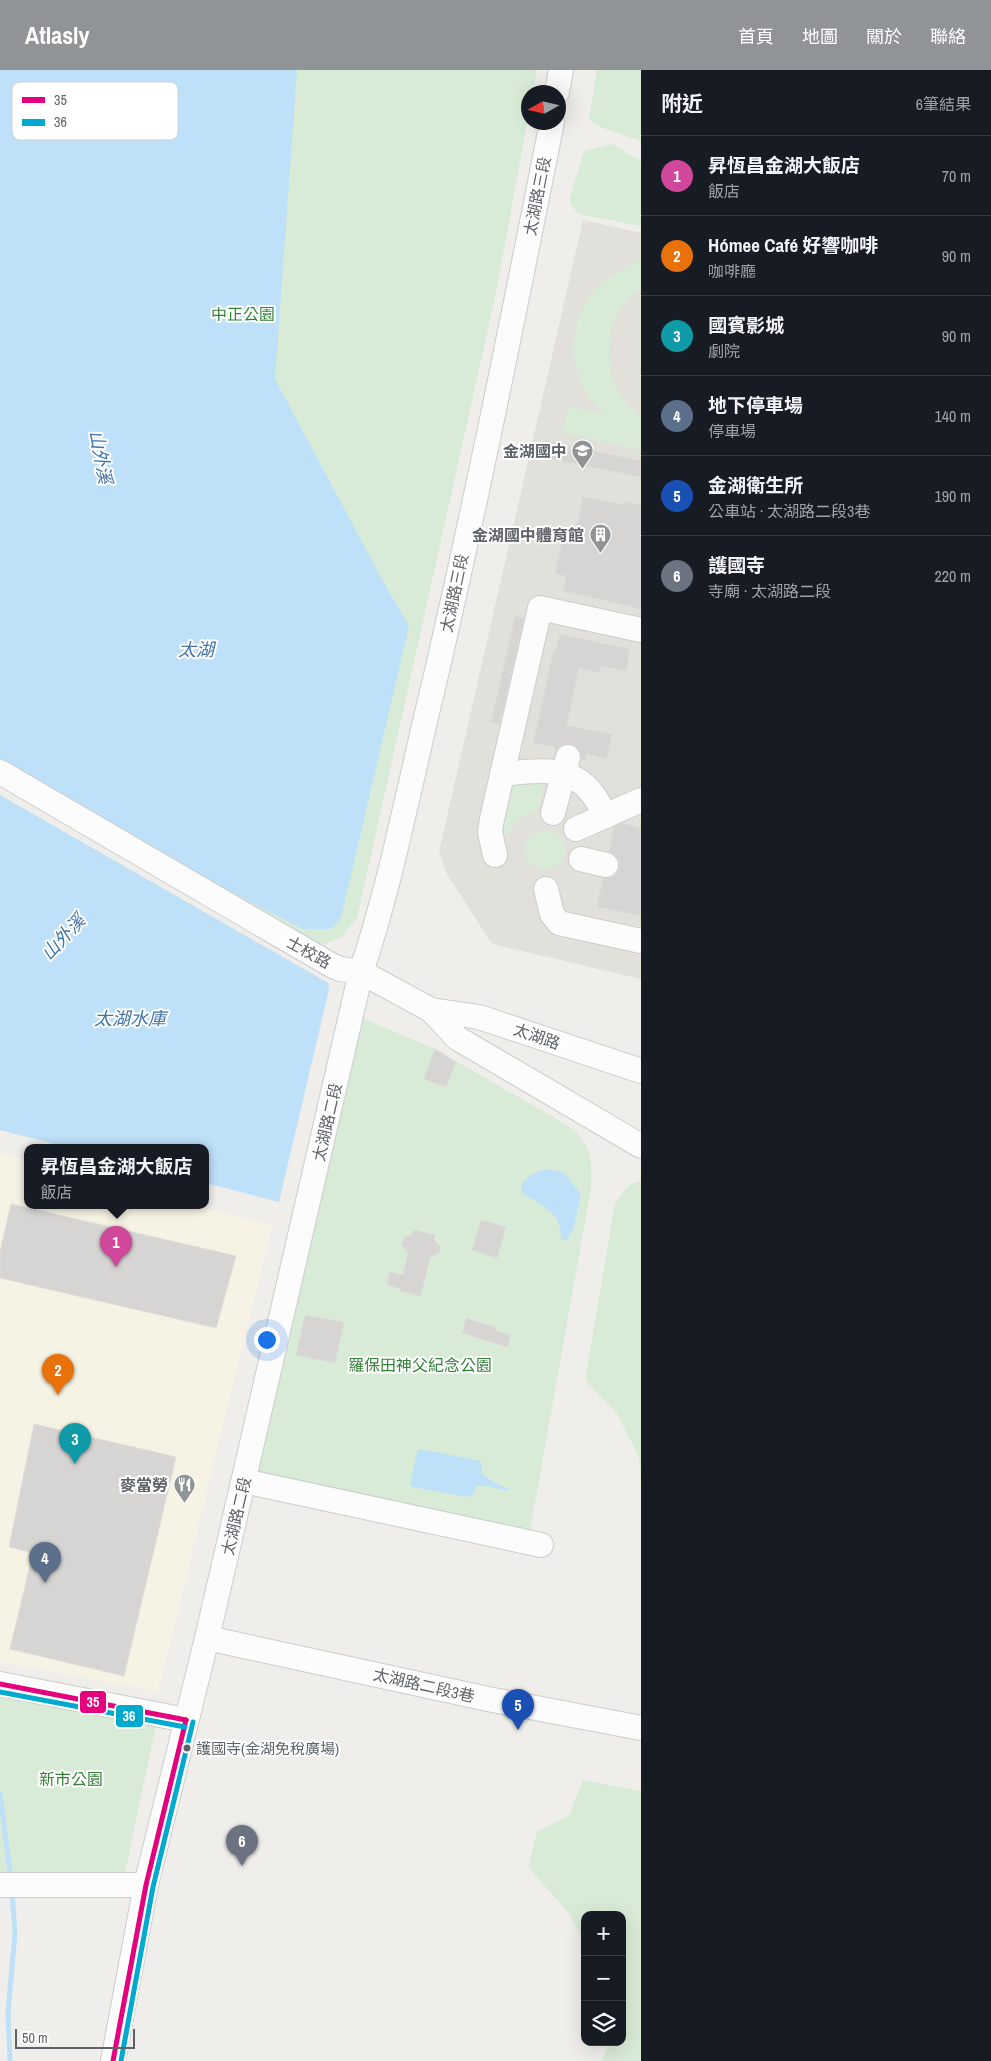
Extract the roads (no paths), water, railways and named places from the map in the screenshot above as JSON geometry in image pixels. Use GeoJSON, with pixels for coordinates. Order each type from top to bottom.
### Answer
{"type":"FeatureCollection","features":[{"type":"Feature","properties":{"kind":"street"},"geometry":{"type":"LineString","coordinates":[[558,85],[561,70]]}},
{"type":"Feature","properties":{"kind":"street","name":"太湖路三段"},"geometry":{"type":"LineString","coordinates":[[362,972],[377,923],[440,658],[494,412],[550,130]]}},
{"type":"Feature","properties":{"kind":"street"},"geometry":{"type":"LineString","coordinates":[[495,855],[490,832],[540,608],[641,630]]}},
{"type":"Feature","properties":{"kind":"street"},"geometry":{"type":"LineString","coordinates":[[502,774],[547,770],[566,765]]}},
{"type":"Feature","properties":{"kind":"street"},"geometry":{"type":"LineString","coordinates":[[553,813],[566,765]]}},
{"type":"Feature","properties":{"kind":"street"},"geometry":{"type":"LineString","coordinates":[[566,765],[592,792],[606,816]]}},
{"type":"Feature","properties":{"kind":"street","name":"士校路"},"geometry":{"type":"LineString","coordinates":[[0,772],[209,892],[331,965],[340,969],[362,972],[431,1010],[456,1038],[641,1146]]}},
{"type":"Feature","properties":{"kind":"street"},"geometry":{"type":"LineString","coordinates":[[576,829],[641,800]]}},
{"type":"Feature","properties":{"kind":"street"},"geometry":{"type":"LineString","coordinates":[[581,859],[606,865]]}},
{"type":"Feature","properties":{"kind":"street"},"geometry":{"type":"LineString","coordinates":[[546,889],[552,914],[559,924],[641,941]]}},
{"type":"Feature","properties":{"kind":"street","name":"太湖路二段"},"geometry":{"type":"LineString","coordinates":[[113,2061],[146,1885],[207,1638],[362,972]]}},
{"type":"Feature","properties":{"kind":"street","name":"太湖路"},"geometry":{"type":"LineString","coordinates":[[431,1010],[479,1017],[641,1071]]}},
{"type":"Feature","properties":{"kind":"street"},"geometry":{"type":"LineString","coordinates":[[244,1481],[542,1545]]}},
{"type":"Feature","properties":{"kind":"street","name":"太湖路二段3巷"},"geometry":{"type":"LineString","coordinates":[[207,1638],[488,1699],[641,1728]]}},
{"type":"Feature","properties":{"kind":"street"},"geometry":{"type":"LineString","coordinates":[[0,1684],[186,1720]]}},
{"type":"Feature","properties":{"kind":"street"},"geometry":{"type":"LineString","coordinates":[[0,1885],[146,1885]]}},
{"type":"Feature","properties":{"kind":"water","name":"太湖"},"geometry":{"type":"Polygon","coordinates":[[[0,70],[297,70],[275,379],[409,626],[341,918],[330,929],[302,929],[159,854],[0,760],[0,70]]]}},
{"type":"Feature","properties":{"kind":"water","name":"太湖水庫"},"geometry":{"type":"Polygon","coordinates":[[[0,795],[328,983],[329,989],[279,1202],[209,1184],[209,1144],[55,1144],[0,1130],[0,795]]]}},
{"type":"Feature","properties":{"kind":"water"},"geometry":{"type":"Polygon","coordinates":[[[547,1169],[563,1172],[581,1194],[574,1227],[567,1240],[561,1239],[558,1222],[550,1211],[523,1193],[521,1188],[527,1178],[547,1169]]]}},
{"type":"Feature","properties":{"kind":"water"},"geometry":{"type":"Polygon","coordinates":[[[421,1449],[480,1461],[482,1464],[481,1473],[493,1482],[509,1489],[508,1491],[487,1486],[476,1486],[473,1495],[467,1497],[412,1487],[410,1483],[418,1450],[421,1449]]]}},
{"type":"Feature","properties":{"kind":"waterway","name":"山外溪"},"geometry":{"type":"LineString","coordinates":[[0,1794],[11,1879]]}},
{"type":"Feature","properties":{"kind":"waterway","name":"山外溪"},"geometry":{"type":"LineString","coordinates":[[10,2061],[8,2012],[15,1933],[12,1892]]}},
{"type":"Feature","properties":{"kind":"place","name":"金湖國中"},"geometry":{"type":"Point","coordinates":[583,470]}},
{"type":"Feature","properties":{"kind":"place","name":"金湖國中體育館"},"geometry":{"type":"Point","coordinates":[600,554]}},
{"type":"Feature","properties":{"kind":"place","name":"昇恆昌金湖大飯店"},"geometry":{"type":"Point","coordinates":[116,1267]}},
{"type":"Feature","properties":{"kind":"place","name":"Hómee Café 好響咖啡"},"geometry":{"type":"Point","coordinates":[58,1395]}},
{"type":"Feature","properties":{"kind":"place","name":"國賓影城"},"geometry":{"type":"Point","coordinates":[75,1464]}},
{"type":"Feature","properties":{"kind":"place","name":"麥當勞"},"geometry":{"type":"Point","coordinates":[184,1504]}},
{"type":"Feature","properties":{"kind":"place","name":"地下停車場"},"geometry":{"type":"Point","coordinates":[45,1583]}},
{"type":"Feature","properties":{"kind":"place","name":"金湖衛生所"},"geometry":{"type":"Point","coordinates":[518,1730]}},
{"type":"Feature","properties":{"kind":"place","name":"護國寺(金湖免稅廣場)"},"geometry":{"type":"Point","coordinates":[187,1748]}},
{"type":"Feature","properties":{"kind":"place","name":"護國寺"},"geometry":{"type":"Point","coordinates":[242,1866]}},
{"type":"Feature","properties":{"kind":"park label","name":"中正公園"},"geometry":{"type":"Point","coordinates":[243,314]}},
{"type":"Feature","properties":{"kind":"park label","name":"羅保田神父紀念公園"},"geometry":{"type":"Point","coordinates":[420,1365]}},
{"type":"Feature","properties":{"kind":"park label","name":"新市公園"},"geometry":{"type":"Point","coordinates":[71,1779]}}]}
